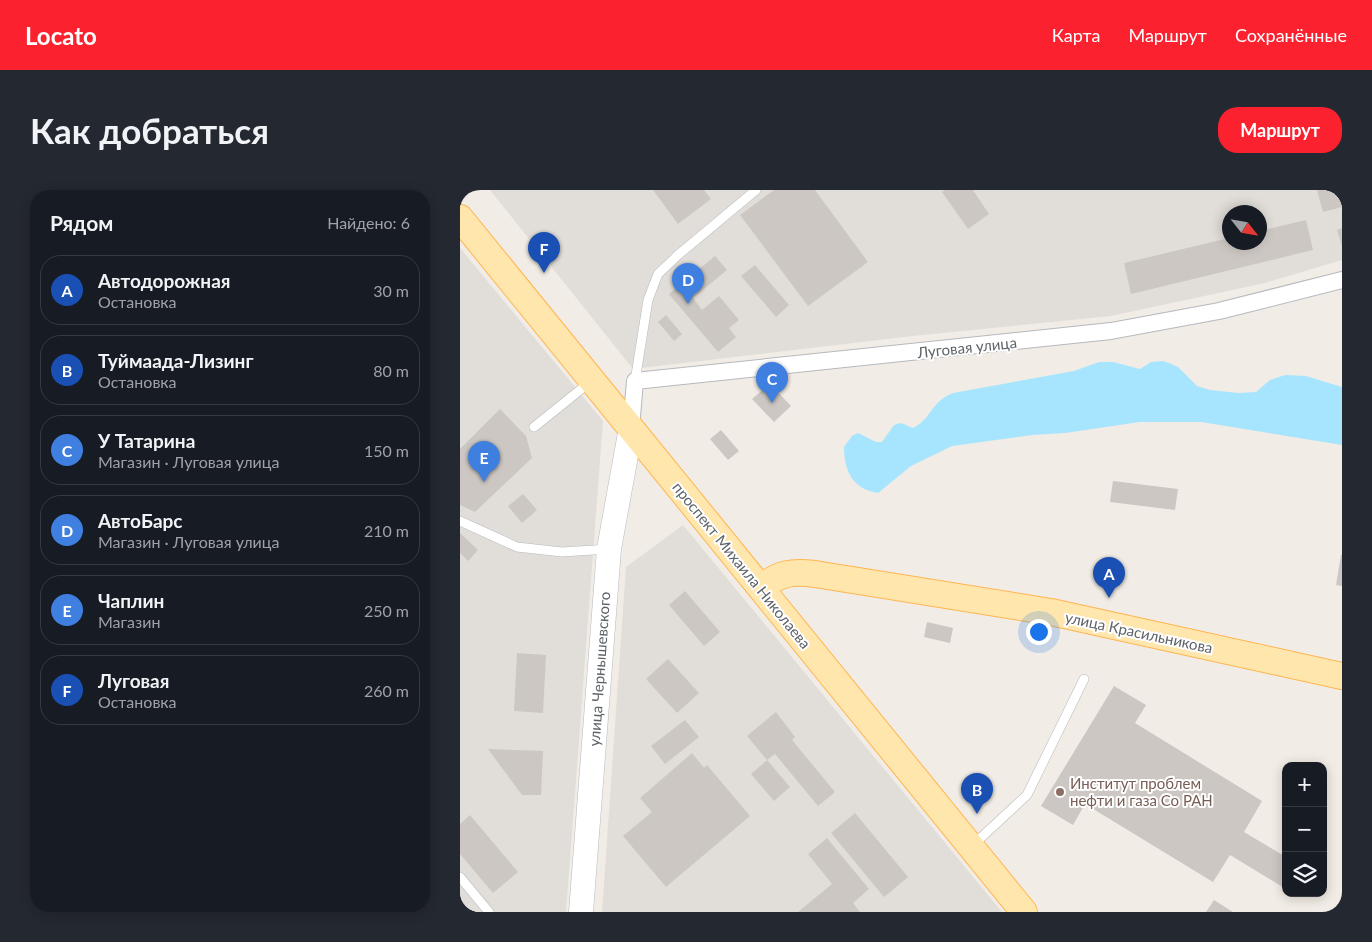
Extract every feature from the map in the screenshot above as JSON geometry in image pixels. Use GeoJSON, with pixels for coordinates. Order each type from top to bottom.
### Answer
{"type":"FeatureCollection","features":[{"type":"Feature","properties":{"kind":"main road","name":"проспект Михаила Николаева"},"geometry":{"type":"LineString","coordinates":[[460,218],[1024,912]]}},
{"type":"Feature","properties":{"kind":"main road","name":"улица Чернышевского"},"geometry":{"type":"LineString","coordinates":[[581,912],[609,549],[630,428]]}},
{"type":"Feature","properties":{"kind":"main road","name":"улица Красильникова"},"geometry":{"type":"LineString","coordinates":[[761,588],[773,578],[785,573],[799,572],[825,575],[1050,612],[1342,676]]}},
{"type":"Feature","properties":{"kind":"street","name":"Луговая улица"},"geometry":{"type":"LineString","coordinates":[[635,381],[1110,331],[1219,311],[1342,280]]}},
{"type":"Feature","properties":{"kind":"street"},"geometry":{"type":"LineString","coordinates":[[630,428],[635,381]]}},
{"type":"Feature","properties":{"kind":"lane"},"geometry":{"type":"LineString","coordinates":[[635,381],[648,300],[658,274],[678,254],[756,190]]}},
{"type":"Feature","properties":{"kind":"lane"},"geometry":{"type":"LineString","coordinates":[[534,427],[592,380]]}},
{"type":"Feature","properties":{"kind":"lane"},"geometry":{"type":"LineString","coordinates":[[460,521],[516,547],[562,552],[609,549]]}},
{"type":"Feature","properties":{"kind":"lane"},"geometry":{"type":"LineString","coordinates":[[971,846],[1027,795],[1084,679]]}},
{"type":"Feature","properties":{"kind":"lane"},"geometry":{"type":"LineString","coordinates":[[460,877],[489,912]]}},
{"type":"Feature","properties":{"kind":"shaded area"},"geometry":{"type":"Polygon","coordinates":[[[490,190],[1342,190],[1342,260],[1265,283],[1111,316],[913,336],[633,369],[490,190]]]}},
{"type":"Feature","properties":{"kind":"shaded area"},"geometry":{"type":"Polygon","coordinates":[[[460,248],[603,421],[566,912],[460,912],[460,248]]]}},
{"type":"Feature","properties":{"kind":"shaded area"},"geometry":{"type":"Polygon","coordinates":[[[683,525],[1002,912],[602,912],[626,567],[683,525]]]}},
{"type":"Feature","properties":{"kind":"water"},"geometry":{"type":"Polygon","coordinates":[[[1164,361],[1178,367],[1197,386],[1210,390],[1238,393],[1256,392],[1270,380],[1285,375],[1306,376],[1342,387],[1342,445],[1201,422],[1140,422],[952,446],[911,466],[878,493],[869,491],[856,483],[848,471],[844,447],[852,436],[858,433],[876,442],[882,442],[894,425],[901,423],[913,428],[924,420],[940,401],[953,393],[1074,371],[1099,362],[1113,362],[1140,369],[1151,362],[1164,361]]]}},
{"type":"Feature","properties":{"kind":"building"},"geometry":{"type":"Polygon","coordinates":[[[653,190],[704,190],[711,199],[678,224],[653,190]]]}},
{"type":"Feature","properties":{"kind":"building"},"geometry":{"type":"Polygon","coordinates":[[[774,190],[815,190],[868,262],[808,306],[740,215],[774,190]]]}},
{"type":"Feature","properties":{"kind":"building"},"geometry":{"type":"Polygon","coordinates":[[[945,190],[973,190],[989,214],[968,229],[942,192],[945,190]]]}},
{"type":"Feature","properties":{"kind":"building"},"geometry":{"type":"Polygon","coordinates":[[[1317,190],[1342,190],[1342,207],[1323,212],[1317,190]]]}},
{"type":"Feature","properties":{"kind":"building"},"geometry":{"type":"Polygon","coordinates":[[[1306,220],[1313,250],[1131,294],[1124,263],[1222,240],[1222,250],[1267,250],[1267,229],[1306,220]]]}},
{"type":"Feature","properties":{"kind":"building"},"geometry":{"type":"Polygon","coordinates":[[[1342,228],[1342,246],[1337,230],[1342,228]]]}},
{"type":"Feature","properties":{"kind":"building"},"geometry":{"type":"Polygon","coordinates":[[[715,256],[727,270],[693,298],[702,310],[719,296],[739,320],[729,328],[736,337],[718,352],[669,294],[715,256]]]}},
{"type":"Feature","properties":{"kind":"building"},"geometry":{"type":"Polygon","coordinates":[[[755,265],[789,305],[776,317],[741,276],[755,265]]]}},
{"type":"Feature","properties":{"kind":"building"},"geometry":{"type":"Polygon","coordinates":[[[666,315],[682,334],[674,341],[658,322],[666,315]]]}},
{"type":"Feature","properties":{"kind":"building"},"geometry":{"type":"Polygon","coordinates":[[[766,387],[772,393],[776,390],[791,406],[774,422],[752,399],[766,387]]]}},
{"type":"Feature","properties":{"kind":"building"},"geometry":{"type":"Polygon","coordinates":[[[500,409],[526,436],[532,458],[475,512],[460,505],[460,449],[500,409]]]}},
{"type":"Feature","properties":{"kind":"building"},"geometry":{"type":"Polygon","coordinates":[[[721,430],[739,451],[728,460],[710,439],[721,430]]]}},
{"type":"Feature","properties":{"kind":"building"},"geometry":{"type":"Polygon","coordinates":[[[1113,481],[1178,489],[1175,510],[1110,502],[1113,481]]]}},
{"type":"Feature","properties":{"kind":"building"},"geometry":{"type":"Polygon","coordinates":[[[523,494],[537,510],[522,523],[508,506],[523,494]]]}},
{"type":"Feature","properties":{"kind":"building"},"geometry":{"type":"Polygon","coordinates":[[[460,533],[478,550],[468,561],[460,553],[460,533]]]}},
{"type":"Feature","properties":{"kind":"building"},"geometry":{"type":"Polygon","coordinates":[[[1342,555],[1342,586],[1336,585],[1342,555]]]}},
{"type":"Feature","properties":{"kind":"building"},"geometry":{"type":"Polygon","coordinates":[[[685,591],[720,632],[704,646],[669,605],[685,591]]]}},
{"type":"Feature","properties":{"kind":"building"},"geometry":{"type":"Polygon","coordinates":[[[927,622],[953,628],[950,643],[924,637],[927,622]]]}},
{"type":"Feature","properties":{"kind":"building"},"geometry":{"type":"Polygon","coordinates":[[[517,653],[546,655],[543,713],[514,711],[517,653]]]}},
{"type":"Feature","properties":{"kind":"building"},"geometry":{"type":"Polygon","coordinates":[[[668,659],[699,693],[677,713],[646,679],[668,659]]]}},
{"type":"Feature","properties":{"kind":"building"},"geometry":{"type":"Polygon","coordinates":[[[1114,686],[1146,705],[1135,723],[1262,801],[1244,832],[1282,855],[1282,887],[1230,855],[1213,882],[1085,804],[1073,825],[1041,806],[1114,686]]]}},
{"type":"Feature","properties":{"kind":"building"},"geometry":{"type":"Polygon","coordinates":[[[776,712],[795,737],[792,740],[835,792],[818,806],[775,754],[767,760],[747,736],[776,712]]]}},
{"type":"Feature","properties":{"kind":"building"},"geometry":{"type":"Polygon","coordinates":[[[685,720],[699,737],[665,764],[651,746],[685,720]]]}},
{"type":"Feature","properties":{"kind":"building"},"geometry":{"type":"Polygon","coordinates":[[[488,749],[543,751],[541,795],[522,795],[488,749]]]}},
{"type":"Feature","properties":{"kind":"building"},"geometry":{"type":"Polygon","coordinates":[[[692,753],[704,768],[707,765],[750,816],[666,887],[623,836],[652,812],[640,798],[692,753]]]}},
{"type":"Feature","properties":{"kind":"building"},"geometry":{"type":"Polygon","coordinates":[[[767,760],[790,787],[774,801],[751,774],[767,760]]]}},
{"type":"Feature","properties":{"kind":"building"},"geometry":{"type":"Polygon","coordinates":[[[855,813],[908,877],[884,897],[831,833],[855,813]]]}},
{"type":"Feature","properties":{"kind":"building"},"geometry":{"type":"Polygon","coordinates":[[[470,815],[518,872],[493,893],[460,854],[460,824],[470,815]]]}},
{"type":"Feature","properties":{"kind":"building"},"geometry":{"type":"Polygon","coordinates":[[[827,838],[869,889],[853,903],[860,912],[798,912],[832,884],[808,854],[827,838]]]}},
{"type":"Feature","properties":{"kind":"building"},"geometry":{"type":"Polygon","coordinates":[[[460,900],[468,912],[460,912],[460,900]]]}},
{"type":"Feature","properties":{"kind":"building"},"geometry":{"type":"Polygon","coordinates":[[[1214,900],[1233,912],[1206,912],[1214,900]]]}},
{"type":"Feature","properties":{"kind":"place","name":"Луговая"},"geometry":{"type":"Point","coordinates":[544,273]}},
{"type":"Feature","properties":{"kind":"place","name":"АвтоБарс"},"geometry":{"type":"Point","coordinates":[688,304]}},
{"type":"Feature","properties":{"kind":"place","name":"У Татарина"},"geometry":{"type":"Point","coordinates":[772,403]}},
{"type":"Feature","properties":{"kind":"place","name":"Чаплин"},"geometry":{"type":"Point","coordinates":[484,482]}},
{"type":"Feature","properties":{"kind":"place","name":"Автодорожная"},"geometry":{"type":"Point","coordinates":[1109,598]}},
{"type":"Feature","properties":{"kind":"place","name":"Институт проблем нефти и газа Со РАН"},"geometry":{"type":"Point","coordinates":[1060,792]}},
{"type":"Feature","properties":{"kind":"place","name":"Туймаада-Лизинг"},"geometry":{"type":"Point","coordinates":[977,814]}}]}
